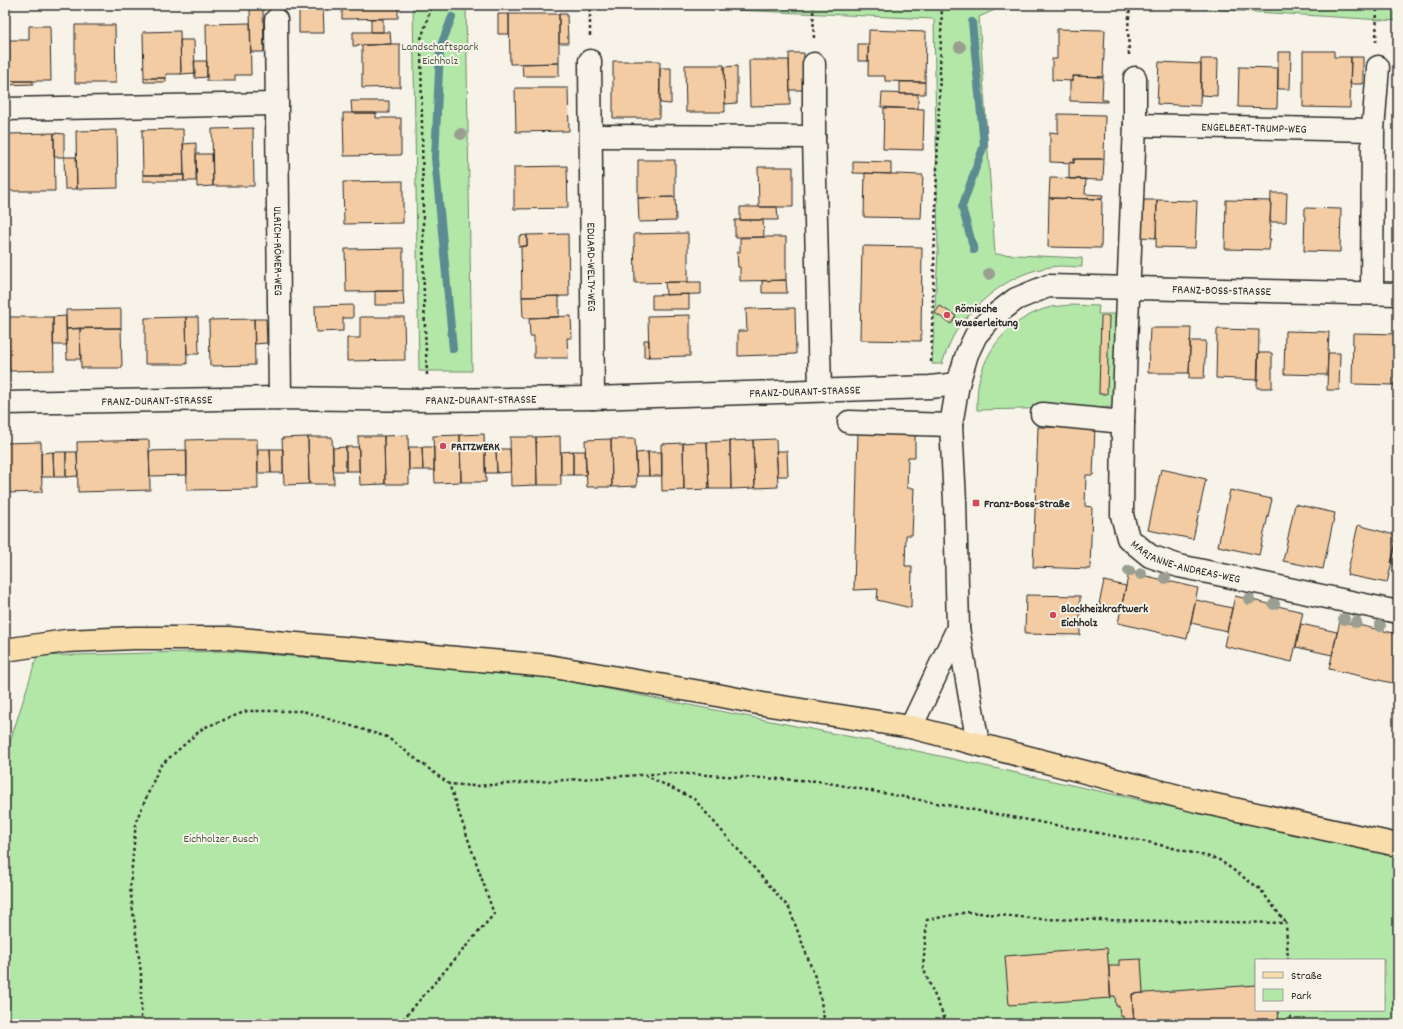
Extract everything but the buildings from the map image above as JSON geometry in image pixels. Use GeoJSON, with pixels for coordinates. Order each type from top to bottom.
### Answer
{"type":"FeatureCollection","features":[{"type":"Feature","properties":{"kind":"main road"},"geometry":{"type":"LineString","coordinates":[[5,650],[66,640],[229,638],[548,666],[763,704],[911,727],[1197,801],[1398,845]]}},
{"type":"Feature","properties":{"kind":"street","name":"ULRICH-RÖMER-WEG"},"geometry":{"type":"LineString","coordinates":[[276,20],[280,398]]}},
{"type":"Feature","properties":{"kind":"street"},"geometry":{"type":"LineString","coordinates":[[1372,294],[1373,130],[1377,58]]}},
{"type":"Feature","properties":{"kind":"street","name":"EDUARD-WELTY-WEG"},"geometry":{"type":"LineString","coordinates":[[590,61],[593,398]]}},
{"type":"Feature","properties":{"kind":"street"},"geometry":{"type":"LineString","coordinates":[[814,64],[814,137],[820,390]]}},
{"type":"Feature","properties":{"kind":"street"},"geometry":{"type":"LineString","coordinates":[[1129,287],[1135,125],[1135,78]]}},
{"type":"Feature","properties":{"kind":"street"},"geometry":{"type":"LineString","coordinates":[[5,109],[277,104]]}},
{"type":"Feature","properties":{"kind":"street","name":"ENGELBERT-TRUMP-WEG"},"geometry":{"type":"LineString","coordinates":[[1135,125],[1373,130]]}},
{"type":"Feature","properties":{"kind":"street"},"geometry":{"type":"LineString","coordinates":[[591,136],[814,137]]}},
{"type":"Feature","properties":{"kind":"street","name":"FRANZ-BOSS-STRASSE"},"geometry":{"type":"LineString","coordinates":[[978,744],[958,628],[955,500],[951,425],[958,384],[967,354],[976,335],[990,319],[1016,299],[1048,286],[1398,294]]}},
{"type":"Feature","properties":{"kind":"street","name":"MARIANNE-ANDREAS-WEG"},"geometry":{"type":"LineString","coordinates":[[1129,287],[1123,422],[1122,515],[1128,538],[1150,556],[1179,566],[1398,612]]}},
{"type":"Feature","properties":{"kind":"street","name":"FRANZ-DURANT-STRASSE"},"geometry":{"type":"LineString","coordinates":[[5,403],[280,398],[428,400],[593,398],[930,387],[958,384]]}},
{"type":"Feature","properties":{"kind":"street"},"geometry":{"type":"LineString","coordinates":[[1042,414],[1123,422]]}},
{"type":"Feature","properties":{"kind":"street"},"geometry":{"type":"LineString","coordinates":[[849,422],[951,425]]}},
{"type":"Feature","properties":{"kind":"street","name":"FRANZ-BOSS-STRASSE"},"geometry":{"type":"LineString","coordinates":[[911,727],[958,628]]}},
{"type":"Feature","properties":{"kind":"path"},"geometry":{"type":"LineString","coordinates":[[428,400],[424,304],[421,40],[432,5]]}},
{"type":"Feature","properties":{"kind":"path"},"geometry":{"type":"LineString","coordinates":[[590,5],[590,61]]}},
{"type":"Feature","properties":{"kind":"path"},"geometry":{"type":"LineString","coordinates":[[814,5],[814,64]]}},
{"type":"Feature","properties":{"kind":"path"},"geometry":{"type":"LineString","coordinates":[[930,387],[942,5]]}},
{"type":"Feature","properties":{"kind":"path"},"geometry":{"type":"LineString","coordinates":[[1129,57],[1128,28],[1130,5]]}},
{"type":"Feature","properties":{"kind":"path"},"geometry":{"type":"LineString","coordinates":[[1377,5],[1377,58]]}},
{"type":"Feature","properties":{"kind":"path"},"geometry":{"type":"LineString","coordinates":[[1381,5],[1398,9]]}},
{"type":"Feature","properties":{"kind":"path"},"geometry":{"type":"LineString","coordinates":[[141,1024],[141,973],[130,888],[136,821],[160,766],[203,728],[247,711],[303,711],[387,737],[449,784],[475,786],[670,773],[818,781],[1174,848],[1218,859],[1260,889],[1286,923],[1288,959]]}},
{"type":"Feature","properties":{"kind":"path"},"geometry":{"type":"LineString","coordinates":[[644,774],[694,799],[789,908],[818,985],[826,1024]]}},
{"type":"Feature","properties":{"kind":"path"},"geometry":{"type":"LineString","coordinates":[[399,1024],[494,914],[449,784]]}},
{"type":"Feature","properties":{"kind":"path"},"geometry":{"type":"LineString","coordinates":[[947,1024],[922,968],[927,920],[968,912],[1041,919],[1286,923]]}},
{"type":"Feature","properties":{"kind":"path"},"geometry":{"type":"LineString","coordinates":[[1290,1011],[1291,1024]]}},
{"type":"Feature","properties":{"kind":"green space","name":"Landschaftspark Eichholz"},"geometry":{"type":"Polygon","coordinates":[[[413,5],[466,5],[472,371],[419,371],[413,5]]]}},
{"type":"Feature","properties":{"kind":"green space"},"geometry":{"type":"Polygon","coordinates":[[[663,5],[1006,5],[979,17],[995,254],[1082,258],[1082,267],[1051,267],[1037,270],[1010,281],[975,308],[957,330],[950,342],[942,364],[932,364],[938,251],[934,19],[690,8],[663,5]]]}},
{"type":"Feature","properties":{"kind":"green space"},"geometry":{"type":"Polygon","coordinates":[[[1145,5],[1398,5],[1398,21],[1145,5]]]}},
{"type":"Feature","properties":{"kind":"green space"},"geometry":{"type":"Polygon","coordinates":[[[1069,305],[1099,306],[1098,314],[1115,314],[1113,407],[977,410],[980,376],[992,349],[1000,339],[1008,330],[1028,316],[1051,307],[1069,305]]]}},
{"type":"Feature","properties":{"kind":"green space","name":"Eichholzer Busch"},"geometry":{"type":"Polygon","coordinates":[[[226,651],[542,676],[867,740],[1398,857],[1398,1024],[5,1024],[5,758],[37,656],[226,651]]]}},
{"type":"Feature","properties":{"kind":"waterway"},"geometry":{"type":"LineString","coordinates":[[452,17],[440,48],[435,158],[453,349]]}},
{"type":"Feature","properties":{"kind":"waterway"},"geometry":{"type":"LineString","coordinates":[[972,22],[984,145],[962,207],[974,250]]}},
{"type":"Feature","properties":{"kind":"place","name":"Römische Wasserleitung"},"geometry":{"type":"Point","coordinates":[947,315]}},
{"type":"Feature","properties":{"kind":"place","name":"FRITZWERK"},"geometry":{"type":"Point","coordinates":[443,446]}},
{"type":"Feature","properties":{"kind":"place","name":"Franz-Boss-Straße"},"geometry":{"type":"Point","coordinates":[976,503]}},
{"type":"Feature","properties":{"kind":"place","name":"Blockheizkraftwerk Eichholz"},"geometry":{"type":"Point","coordinates":[1053,615]}}]}
